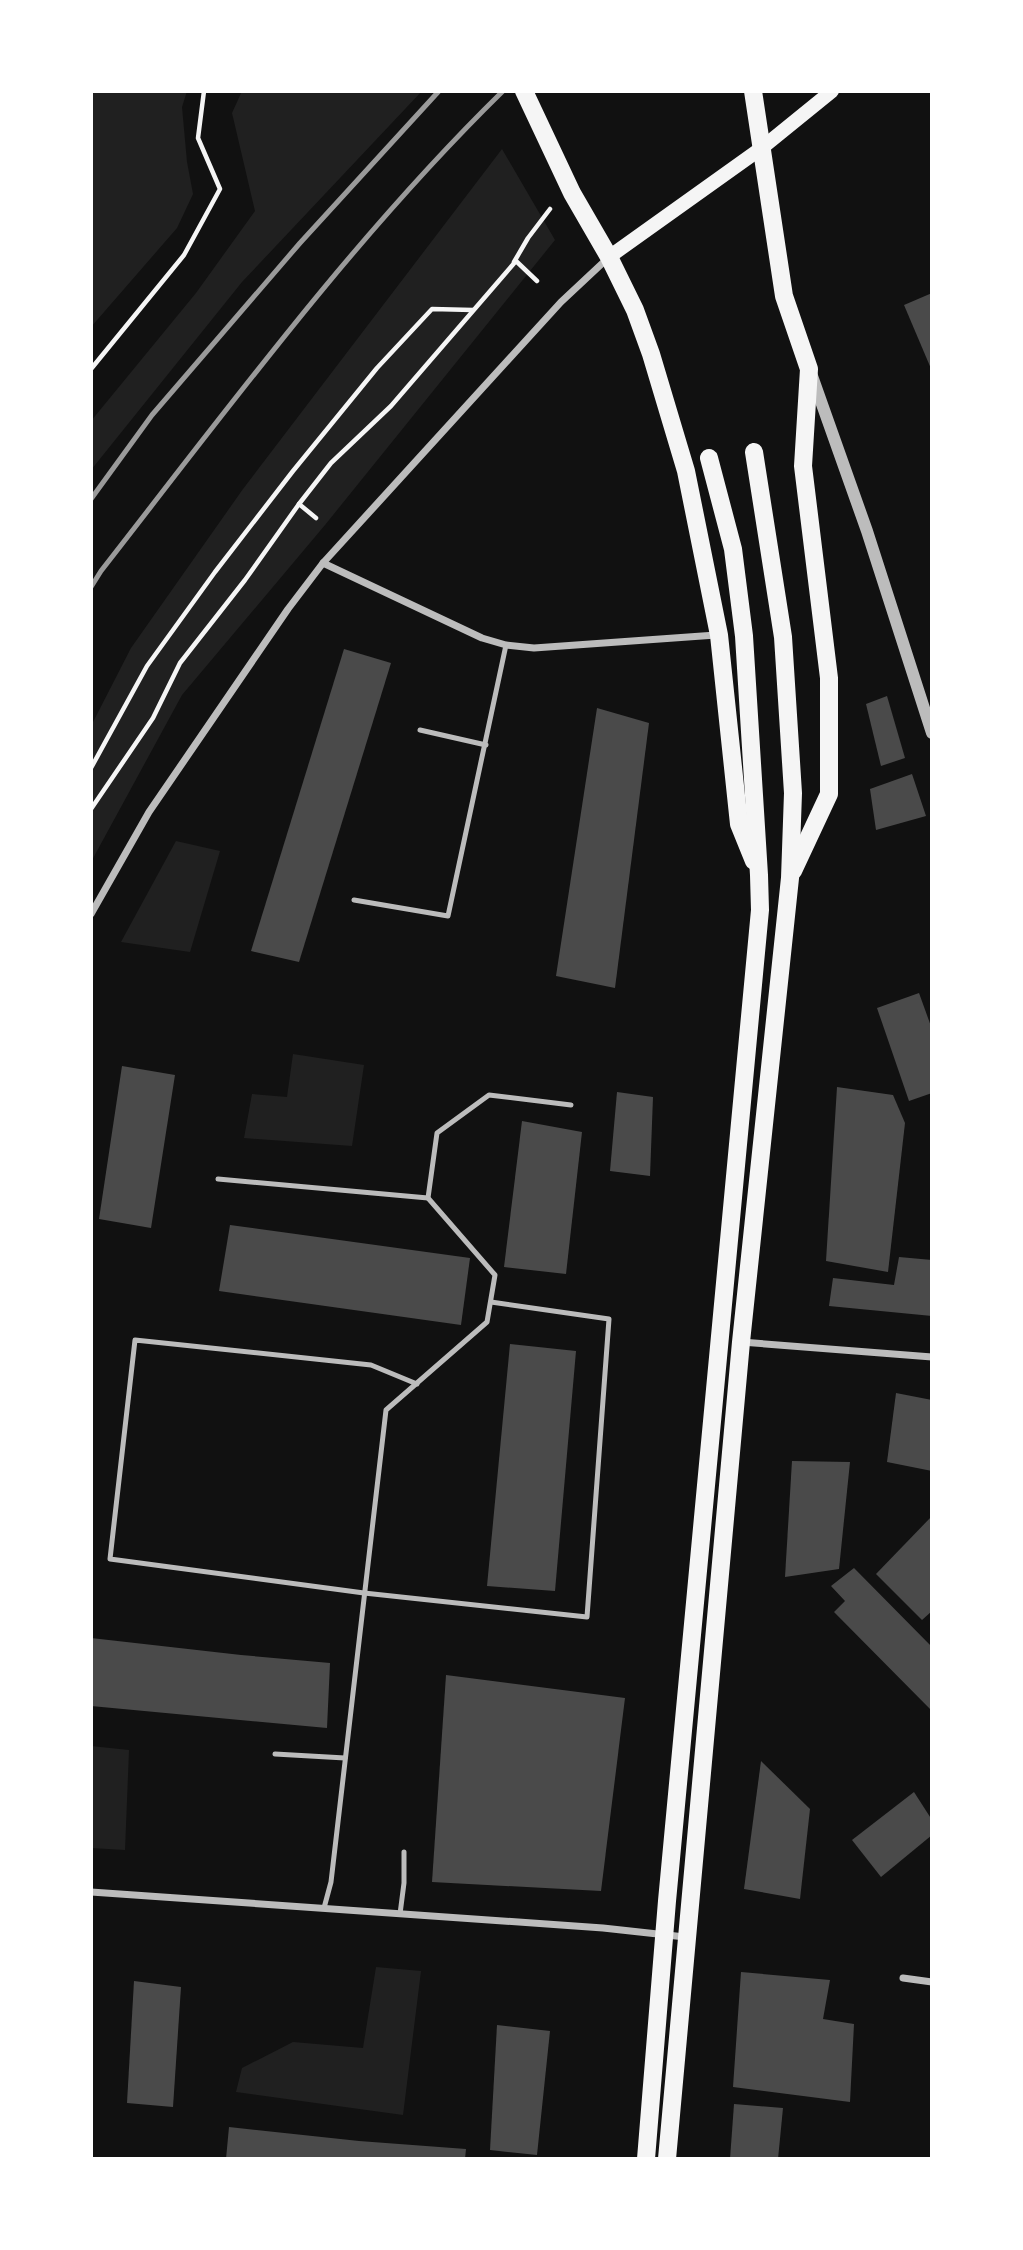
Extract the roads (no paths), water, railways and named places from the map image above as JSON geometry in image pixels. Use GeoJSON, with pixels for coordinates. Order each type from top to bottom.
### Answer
{"type":"FeatureCollection","features":[{"type":"Feature","properties":{"kind":"main road"},"geometry":{"type":"LineString","coordinates":[[524,91],[572,193],[609,257],[635,310],[686,471],[719,635],[739,824],[759,875]]}},
{"type":"Feature","properties":{"kind":"main road"},"geometry":{"type":"LineString","coordinates":[[753,91],[784,296],[809,369],[803,466],[829,678],[829,794],[790,878]]}},
{"type":"Feature","properties":{"kind":"main road"},"geometry":{"type":"LineString","coordinates":[[609,257],[763,147],[832,91]]}},
{"type":"Feature","properties":{"kind":"main road"},"geometry":{"type":"LineString","coordinates":[[667,2159],[741,1342],[790,878],[793,793],[783,637],[754,452]]}},
{"type":"Feature","properties":{"kind":"main road"},"geometry":{"type":"LineString","coordinates":[[646,2159],[760,910],[744,636],[733,549],[709,458]]}},
{"type":"Feature","properties":{"kind":"street"},"geometry":{"type":"LineString","coordinates":[[91,914],[149,812],[288,609],[323,563],[561,302],[609,257]]}},
{"type":"Feature","properties":{"kind":"street"},"geometry":{"type":"LineString","coordinates":[[809,369],[867,531],[932,733]]}},
{"type":"Feature","properties":{"kind":"street"},"geometry":{"type":"LineString","coordinates":[[323,563],[482,638],[506,645],[534,648],[719,635]]}},
{"type":"Feature","properties":{"kind":"street"},"geometry":{"type":"LineString","coordinates":[[741,1342],[932,1357]]}},
{"type":"Feature","properties":{"kind":"street"},"geometry":{"type":"LineString","coordinates":[[91,1892],[603,1928],[686,1937]]}},
{"type":"Feature","properties":{"kind":"street"},"geometry":{"type":"LineString","coordinates":[[903,1978],[932,1982]]}},
{"type":"Feature","properties":{"kind":"lane"},"geometry":{"type":"LineString","coordinates":[[354,900],[448,916],[506,645]]}},
{"type":"Feature","properties":{"kind":"lane"},"geometry":{"type":"LineString","coordinates":[[420,730],[486,745]]}},
{"type":"Feature","properties":{"kind":"lane"},"geometry":{"type":"LineString","coordinates":[[428,1198],[437,1133],[489,1095],[571,1105]]}},
{"type":"Feature","properties":{"kind":"lane"},"geometry":{"type":"LineString","coordinates":[[218,1179],[428,1198],[495,1275],[488,1322],[386,1410],[331,1882],[324,1908]]}},
{"type":"Feature","properties":{"kind":"lane"},"geometry":{"type":"LineString","coordinates":[[416,1384],[371,1365],[135,1340],[110,1559],[364,1593],[587,1617],[609,1319],[491,1302]]}},
{"type":"Feature","properties":{"kind":"lane"},"geometry":{"type":"LineString","coordinates":[[275,1754],[345,1758]]}},
{"type":"Feature","properties":{"kind":"lane"},"geometry":{"type":"LineString","coordinates":[[400,1914],[404,1852]]}},
{"type":"Feature","properties":{"kind":"railway"},"geometry":{"type":"LineString","coordinates":[[91,499],[152,415],[300,243],[439,91]]}},
{"type":"Feature","properties":{"kind":"railway"},"geometry":{"type":"LineString","coordinates":[[91,587],[294,324],[395,205],[503,91]]}}]}
